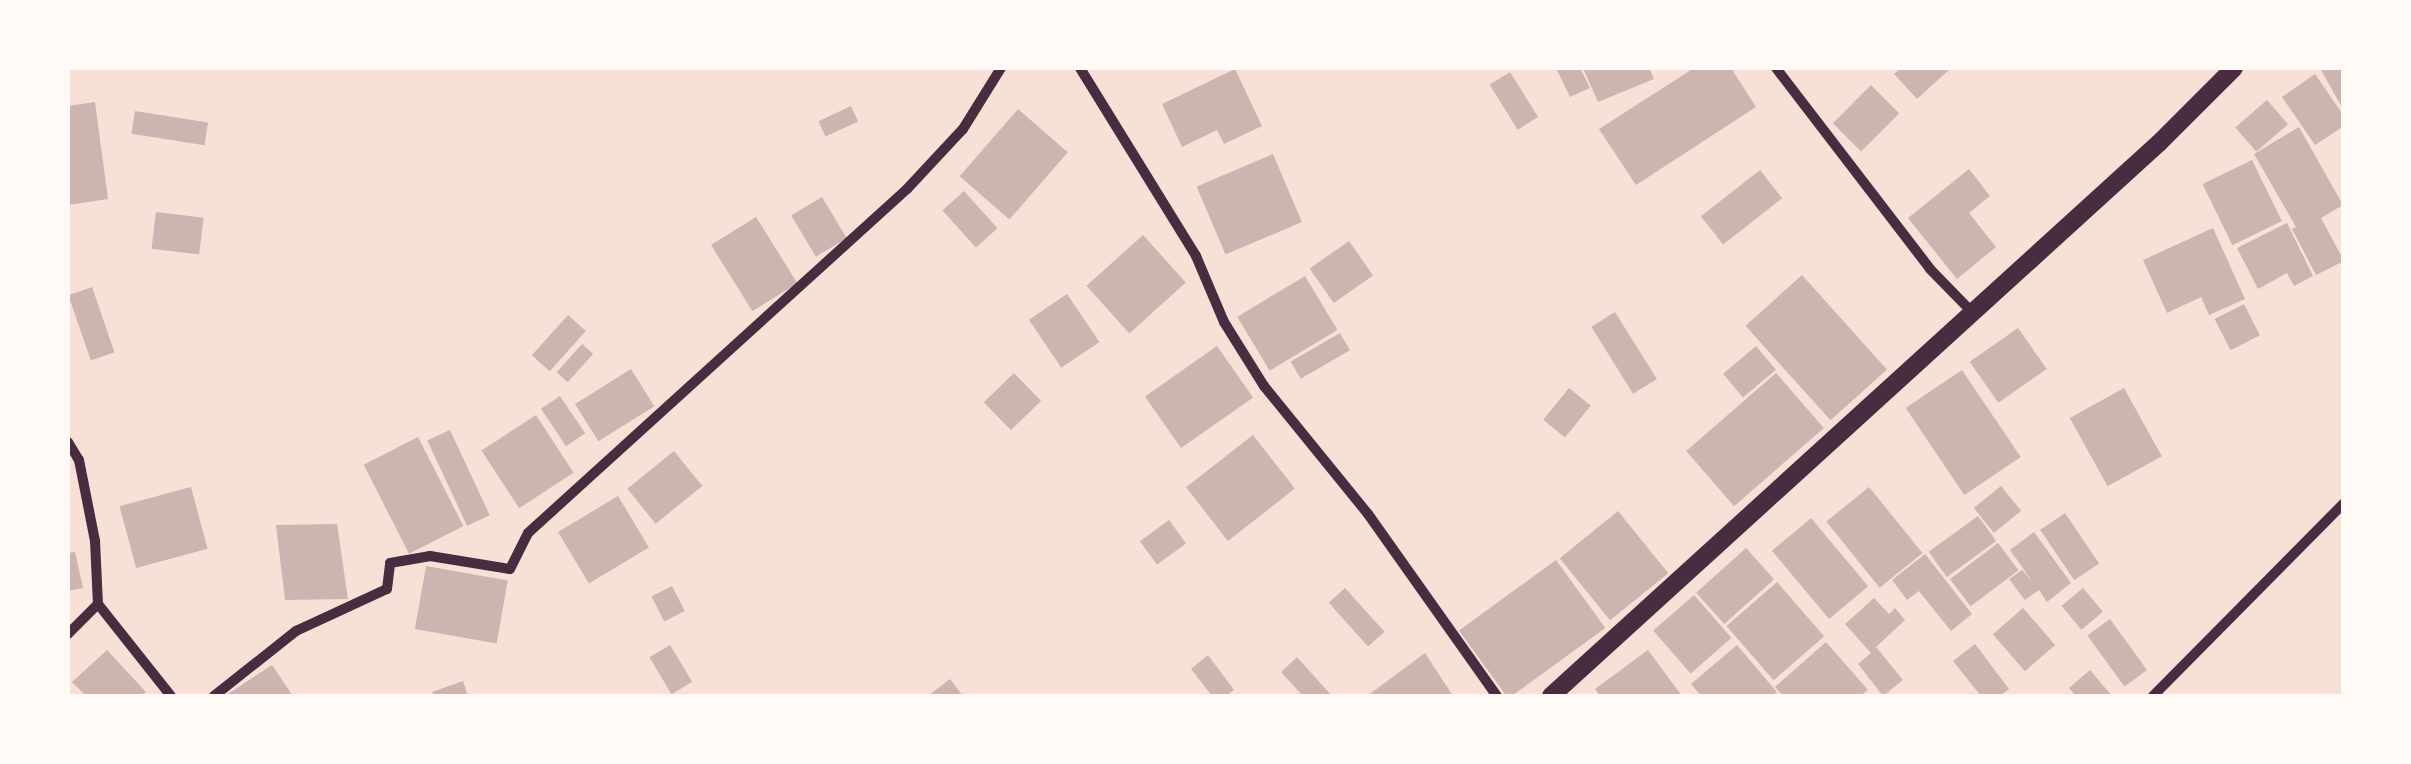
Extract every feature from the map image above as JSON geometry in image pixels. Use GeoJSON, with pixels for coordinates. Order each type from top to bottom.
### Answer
{"type":"FeatureCollection","features":[{"type":"Feature","properties":{"kind":"street"},"geometry":{"type":"LineString","coordinates":[[214,696],[296,632],[388,590],[390,563],[430,556],[510,569],[528,533],[906,190],[962,129],[1001,68]]}},
{"type":"Feature","properties":{"kind":"street"},"geometry":{"type":"LineString","coordinates":[[1080,68],[1196,256],[1224,322],[1264,386],[1368,514],[1497,696]]}},
{"type":"Feature","properties":{"kind":"street"},"geometry":{"type":"LineString","coordinates":[[1776,68],[1930,269],[1973,313]]}},
{"type":"Feature","properties":{"kind":"street"},"geometry":{"type":"LineString","coordinates":[[1551,696],[2159,143],[2234,68]]}},
{"type":"Feature","properties":{"kind":"street"},"geometry":{"type":"LineString","coordinates":[[68,442],[78,460],[95,541],[98,604],[171,696]]}},
{"type":"Feature","properties":{"kind":"street"},"geometry":{"type":"LineString","coordinates":[[2153,696],[2344,503]]}},
{"type":"Feature","properties":{"kind":"street"},"geometry":{"type":"LineString","coordinates":[[68,634],[98,604]]}},
{"type":"Feature","properties":{"kind":"building"},"geometry":{"type":"Polygon","coordinates":[[[1556,68],[1580,68],[1590,88],[1570,97],[1556,68]]]}},
{"type":"Feature","properties":{"kind":"building"},"geometry":{"type":"Polygon","coordinates":[[[1583,68],[1649,68],[1654,79],[1598,102],[1583,68]]]}},
{"type":"Feature","properties":{"kind":"building"},"geometry":{"type":"Polygon","coordinates":[[[1694,68],[1731,68],[1756,107],[1636,185],[1599,129],[1694,68]]]}},
{"type":"Feature","properties":{"kind":"building"},"geometry":{"type":"Polygon","coordinates":[[[1901,68],[1951,68],[1917,99],[1894,74],[1901,68]]]}},
{"type":"Feature","properties":{"kind":"building"},"geometry":{"type":"Polygon","coordinates":[[[2344,68],[2344,111],[2321,70],[2344,68]]]}},
{"type":"Feature","properties":{"kind":"building"},"geometry":{"type":"Polygon","coordinates":[[[1235,69],[1262,126],[1224,144],[1217,130],[1182,147],[1162,104],[1235,69]]]}},
{"type":"Feature","properties":{"kind":"building"},"geometry":{"type":"Polygon","coordinates":[[[1510,72],[1538,117],[1518,130],[1490,85],[1510,72]]]}},
{"type":"Feature","properties":{"kind":"building"},"geometry":{"type":"Polygon","coordinates":[[[2315,74],[2344,116],[2344,126],[2315,145],[2282,97],[2315,74]]]}},
{"type":"Feature","properties":{"kind":"building"},"geometry":{"type":"Polygon","coordinates":[[[1871,85],[1899,113],[1861,151],[1833,123],[1871,85]]]}},
{"type":"Feature","properties":{"kind":"building"},"geometry":{"type":"Polygon","coordinates":[[[2267,100],[2288,124],[2256,152],[2235,128],[2267,100]]]}},
{"type":"Feature","properties":{"kind":"building"},"geometry":{"type":"Polygon","coordinates":[[[95,102],[108,199],[68,205],[68,106],[95,102]]]}},
{"type":"Feature","properties":{"kind":"building"},"geometry":{"type":"Polygon","coordinates":[[[851,106],[858,121],[826,137],[818,121],[851,106]]]}},
{"type":"Feature","properties":{"kind":"building"},"geometry":{"type":"Polygon","coordinates":[[[1018,109],[1068,152],[1009,219],[960,176],[1018,109]]]}},
{"type":"Feature","properties":{"kind":"building"},"geometry":{"type":"Polygon","coordinates":[[[135,111],[208,123],[204,145],[131,134],[135,111]]]}},
{"type":"Feature","properties":{"kind":"building"},"geometry":{"type":"Polygon","coordinates":[[[2299,127],[2343,205],[2321,218],[2344,261],[2316,275],[2292,229],[2296,227],[2254,154],[2299,127]]]}},
{"type":"Feature","properties":{"kind":"building"},"geometry":{"type":"Polygon","coordinates":[[[1273,154],[1302,222],[1226,255],[1197,186],[1273,154]]]}},
{"type":"Feature","properties":{"kind":"building"},"geometry":{"type":"Polygon","coordinates":[[[2252,160],[2282,221],[2232,245],[2203,184],[2252,160]]]}},
{"type":"Feature","properties":{"kind":"building"},"geometry":{"type":"Polygon","coordinates":[[[1969,169],[1990,196],[1969,213],[1996,247],[1957,279],[1908,218],[1969,169]]]}},
{"type":"Feature","properties":{"kind":"building"},"geometry":{"type":"Polygon","coordinates":[[[1760,170],[1782,198],[1723,245],[1701,216],[1760,170]]]}},
{"type":"Feature","properties":{"kind":"building"},"geometry":{"type":"Polygon","coordinates":[[[964,191],[997,228],[976,248],[942,210],[964,191]]]}},
{"type":"Feature","properties":{"kind":"building"},"geometry":{"type":"Polygon","coordinates":[[[822,197],[847,238],[816,257],[791,216],[822,197]]]}},
{"type":"Feature","properties":{"kind":"building"},"geometry":{"type":"Polygon","coordinates":[[[156,212],[204,218],[199,255],[151,249],[156,212]]]}},
{"type":"Feature","properties":{"kind":"building"},"geometry":{"type":"Polygon","coordinates":[[[756,217],[797,283],[752,311],[711,245],[756,217]]]}},
{"type":"Feature","properties":{"kind":"building"},"geometry":{"type":"Polygon","coordinates":[[[2287,223],[2313,276],[2294,286],[2287,273],[2258,289],[2237,248],[2287,223]]]}},
{"type":"Feature","properties":{"kind":"building"},"geometry":{"type":"Polygon","coordinates":[[[2213,228],[2245,299],[2209,315],[2201,297],[2167,313],[2143,260],[2213,228]]]}},
{"type":"Feature","properties":{"kind":"building"},"geometry":{"type":"Polygon","coordinates":[[[1143,235],[1186,283],[1129,333],[1087,286],[1143,235]]]}},
{"type":"Feature","properties":{"kind":"building"},"geometry":{"type":"Polygon","coordinates":[[[1349,241],[1373,275],[1334,303],[1310,269],[1349,241]]]}},
{"type":"Feature","properties":{"kind":"building"},"geometry":{"type":"Polygon","coordinates":[[[1802,275],[1887,369],[1831,420],[1746,326],[1802,275]]]}},
{"type":"Feature","properties":{"kind":"building"},"geometry":{"type":"Polygon","coordinates":[[[1305,276],[1337,330],[1270,371],[1237,317],[1305,276]]]}},
{"type":"Feature","properties":{"kind":"building"},"geometry":{"type":"Polygon","coordinates":[[[92,287],[114,352],[91,360],[68,295],[92,287]]]}},
{"type":"Feature","properties":{"kind":"building"},"geometry":{"type":"Polygon","coordinates":[[[1067,294],[1099,342],[1061,368],[1029,320],[1067,294]]]}},
{"type":"Feature","properties":{"kind":"building"},"geometry":{"type":"Polygon","coordinates":[[[2244,304],[2260,335],[2230,350],[2215,319],[2244,304]]]}},
{"type":"Feature","properties":{"kind":"building"},"geometry":{"type":"Polygon","coordinates":[[[1615,312],[1657,379],[1633,394],[1591,327],[1615,312]]]}},
{"type":"Feature","properties":{"kind":"building"},"geometry":{"type":"Polygon","coordinates":[[[568,315],[586,331],[550,371],[532,355],[568,315]]]}},
{"type":"Feature","properties":{"kind":"building"},"geometry":{"type":"Polygon","coordinates":[[[2018,328],[2047,369],[1998,403],[1970,362],[2018,328]]]}},
{"type":"Feature","properties":{"kind":"building"},"geometry":{"type":"Polygon","coordinates":[[[1340,333],[1350,350],[1301,379],[1291,362],[1340,333]]]}},
{"type":"Feature","properties":{"kind":"building"},"geometry":{"type":"Polygon","coordinates":[[[582,344],[593,354],[568,382],[557,372],[582,344]]]}},
{"type":"Feature","properties":{"kind":"building"},"geometry":{"type":"Polygon","coordinates":[[[1217,346],[1253,398],[1181,448],[1145,396],[1217,346]]]}},
{"type":"Feature","properties":{"kind":"building"},"geometry":{"type":"Polygon","coordinates":[[[1756,346],[1776,370],[1743,397],[1723,374],[1756,346]]]}},
{"type":"Feature","properties":{"kind":"building"},"geometry":{"type":"Polygon","coordinates":[[[631,369],[654,406],[598,441],[575,404],[631,369]]]}},
{"type":"Feature","properties":{"kind":"building"},"geometry":{"type":"Polygon","coordinates":[[[1962,370],[2021,457],[1964,495],[1906,408],[1962,370]]]}},
{"type":"Feature","properties":{"kind":"building"},"geometry":{"type":"Polygon","coordinates":[[[1014,373],[1041,401],[1011,430],[984,402],[1014,373]]]}},
{"type":"Feature","properties":{"kind":"building"},"geometry":{"type":"Polygon","coordinates":[[[1776,373],[1824,428],[1734,506],[1686,451],[1776,373]]]}},
{"type":"Feature","properties":{"kind":"building"},"geometry":{"type":"Polygon","coordinates":[[[1569,388],[1591,406],[1565,437],[1543,420],[1569,388]]]}},
{"type":"Feature","properties":{"kind":"building"},"geometry":{"type":"Polygon","coordinates":[[[2124,388],[2162,456],[2108,486],[2070,418],[2124,388]]]}},
{"type":"Feature","properties":{"kind":"building"},"geometry":{"type":"Polygon","coordinates":[[[560,396],[585,433],[566,446],[541,409],[560,396]]]}},
{"type":"Feature","properties":{"kind":"building"},"geometry":{"type":"Polygon","coordinates":[[[536,415],[574,473],[519,508],[481,450],[536,415]]]}},
{"type":"Feature","properties":{"kind":"building"},"geometry":{"type":"Polygon","coordinates":[[[450,430],[490,515],[467,526],[427,441],[450,430]]]}},
{"type":"Feature","properties":{"kind":"building"},"geometry":{"type":"Polygon","coordinates":[[[1253,435],[1295,489],[1228,541],[1186,487],[1253,435]]]}},
{"type":"Feature","properties":{"kind":"building"},"geometry":{"type":"Polygon","coordinates":[[[418,437],[463,526],[409,554],[364,465],[418,437]]]}},
{"type":"Feature","properties":{"kind":"building"},"geometry":{"type":"Polygon","coordinates":[[[674,451],[702,486],[656,524],[627,489],[674,451]]]}},
{"type":"Feature","properties":{"kind":"building"},"geometry":{"type":"Polygon","coordinates":[[[2001,486],[2021,511],[1994,533],[1974,508],[2001,486]]]}},
{"type":"Feature","properties":{"kind":"building"},"geometry":{"type":"Polygon","coordinates":[[[191,487],[208,549],[136,568],[120,506],[191,487]]]}},
{"type":"Feature","properties":{"kind":"building"},"geometry":{"type":"Polygon","coordinates":[[[1869,487],[1922,553],[1880,588],[1826,522],[1869,487]]]}},
{"type":"Feature","properties":{"kind":"building"},"geometry":{"type":"Polygon","coordinates":[[[618,496],[649,547],[589,583],[558,532],[618,496]]]}},
{"type":"Feature","properties":{"kind":"building"},"geometry":{"type":"Polygon","coordinates":[[[1618,511],[1668,573],[1610,620],[1560,558],[1618,511]]]}},
{"type":"Feature","properties":{"kind":"building"},"geometry":{"type":"Polygon","coordinates":[[[2065,513],[2099,564],[2074,580],[2040,530],[2065,513]]]}},
{"type":"Feature","properties":{"kind":"building"},"geometry":{"type":"Polygon","coordinates":[[[1978,516],[1996,541],[1947,577],[1929,552],[1978,516]]]}},
{"type":"Feature","properties":{"kind":"building"},"geometry":{"type":"Polygon","coordinates":[[[1811,518],[1868,586],[1829,619],[1772,551],[1811,518]]]}},
{"type":"Feature","properties":{"kind":"building"},"geometry":{"type":"Polygon","coordinates":[[[1169,520],[1186,543],[1157,565],[1140,541],[1169,520]]]}},
{"type":"Feature","properties":{"kind":"building"},"geometry":{"type":"Polygon","coordinates":[[[337,524],[348,599],[285,600],[276,525],[337,524]]]}},
{"type":"Feature","properties":{"kind":"building"},"geometry":{"type":"Polygon","coordinates":[[[2034,532],[2071,583],[2047,602],[2039,590],[2025,600],[2009,579],[2022,570],[2032,581],[2010,550],[2034,532]]]}},
{"type":"Feature","properties":{"kind":"building"},"geometry":{"type":"Polygon","coordinates":[[[1998,543],[2018,570],[1971,606],[1950,579],[1998,543]]]}},
{"type":"Feature","properties":{"kind":"building"},"geometry":{"type":"Polygon","coordinates":[[[1746,548],[1774,579],[1724,624],[1696,593],[1746,548]]]}},
{"type":"Feature","properties":{"kind":"building"},"geometry":{"type":"Polygon","coordinates":[[[75,552],[83,588],[68,591],[68,553],[75,552]]]}},
{"type":"Feature","properties":{"kind":"building"},"geometry":{"type":"Polygon","coordinates":[[[1925,554],[1972,614],[1951,631],[1919,591],[1907,600],[1892,580],[1925,554]]]}},
{"type":"Feature","properties":{"kind":"building"},"geometry":{"type":"Polygon","coordinates":[[[1556,560],[1605,628],[1512,696],[1506,696],[1459,631],[1556,560]]]}},
{"type":"Feature","properties":{"kind":"building"},"geometry":{"type":"Polygon","coordinates":[[[426,566],[508,580],[497,643],[415,629],[426,566]]]}},
{"type":"Feature","properties":{"kind":"building"},"geometry":{"type":"Polygon","coordinates":[[[1777,582],[1824,636],[1774,680],[1726,626],[1777,582]]]}},
{"type":"Feature","properties":{"kind":"building"},"geometry":{"type":"Polygon","coordinates":[[[672,586],[685,611],[664,621],[652,596],[672,586]]]}},
{"type":"Feature","properties":{"kind":"building"},"geometry":{"type":"Polygon","coordinates":[[[1345,588],[1384,632],[1368,647],[1329,603],[1345,588]]]}},
{"type":"Feature","properties":{"kind":"building"},"geometry":{"type":"Polygon","coordinates":[[[2083,588],[2103,612],[2081,630],[2062,606],[2083,588]]]}},
{"type":"Feature","properties":{"kind":"building"},"geometry":{"type":"Polygon","coordinates":[[[1694,595],[1731,638],[1691,673],[1653,630],[1694,595]]]}},
{"type":"Feature","properties":{"kind":"building"},"geometry":{"type":"Polygon","coordinates":[[[1874,598],[1889,614],[1895,608],[1905,620],[1876,647],[1903,680],[1883,696],[1858,664],[1871,653],[1845,624],[1874,598]]]}},
{"type":"Feature","properties":{"kind":"building"},"geometry":{"type":"Polygon","coordinates":[[[2023,608],[2055,645],[2025,671],[1993,634],[2023,608]]]}},
{"type":"Feature","properties":{"kind":"building"},"geometry":{"type":"Polygon","coordinates":[[[2110,619],[2147,670],[2124,686],[2087,635],[2110,619]]]}},
{"type":"Feature","properties":{"kind":"building"},"geometry":{"type":"Polygon","coordinates":[[[1826,642],[1868,690],[1860,696],[1783,696],[1775,687],[1826,642]]]}},
{"type":"Feature","properties":{"kind":"building"},"geometry":{"type":"Polygon","coordinates":[[[1975,644],[2009,689],[2000,696],[1981,696],[1953,661],[1975,644]]]}},
{"type":"Feature","properties":{"kind":"building"},"geometry":{"type":"Polygon","coordinates":[[[670,645],[692,682],[672,694],[649,657],[670,645]]]}},
{"type":"Feature","properties":{"kind":"building"},"geometry":{"type":"Polygon","coordinates":[[[1737,645],[1777,692],[1772,696],[1701,696],[1691,684],[1737,645]]]}},
{"type":"Feature","properties":{"kind":"building"},"geometry":{"type":"Polygon","coordinates":[[[107,650],[146,692],[141,696],[86,696],[72,682],[107,650]]]}},
{"type":"Feature","properties":{"kind":"building"},"geometry":{"type":"Polygon","coordinates":[[[1648,650],[1682,696],[1600,696],[1595,689],[1648,650]]]}},
{"type":"Feature","properties":{"kind":"building"},"geometry":{"type":"Polygon","coordinates":[[[1425,653],[1453,696],[1367,696],[1425,653]]]}},
{"type":"Feature","properties":{"kind":"building"},"geometry":{"type":"Polygon","coordinates":[[[1208,655],[1234,690],[1226,696],[1212,696],[1191,669],[1208,655]]]}},
{"type":"Feature","properties":{"kind":"building"},"geometry":{"type":"Polygon","coordinates":[[[1297,657],[1332,696],[1303,696],[1281,672],[1297,657]]]}},
{"type":"Feature","properties":{"kind":"building"},"geometry":{"type":"Polygon","coordinates":[[[272,665],[293,696],[225,696],[272,665]]]}},
{"type":"Feature","properties":{"kind":"building"},"geometry":{"type":"Polygon","coordinates":[[[2090,670],[2112,696],[2076,696],[2069,688],[2090,670]]]}},
{"type":"Feature","properties":{"kind":"building"},"geometry":{"type":"Polygon","coordinates":[[[950,679],[963,696],[928,696],[950,679]]]}},
{"type":"Feature","properties":{"kind":"building"},"geometry":{"type":"Polygon","coordinates":[[[463,681],[468,696],[434,696],[432,692],[463,681]]]}}]}
